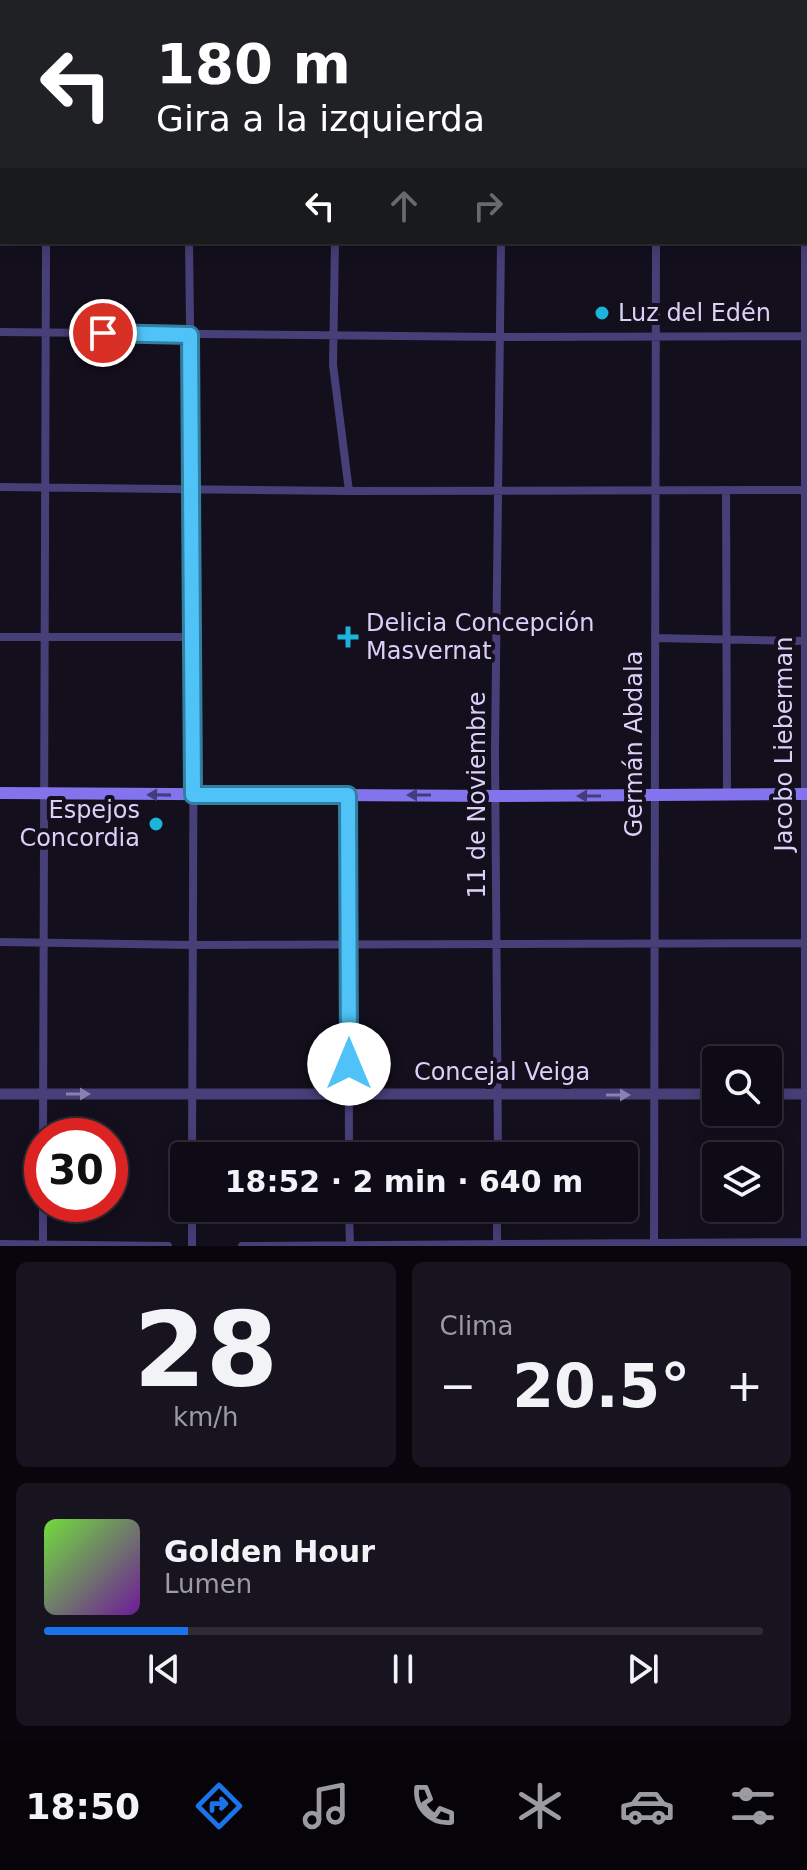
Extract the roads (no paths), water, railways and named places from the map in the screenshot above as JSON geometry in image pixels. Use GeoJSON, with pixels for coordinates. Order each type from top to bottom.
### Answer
{"type":"FeatureCollection","features":[{"type":"Feature","properties":{"kind":"main road"},"geometry":{"type":"LineString","coordinates":[[0,793],[805,794]]}},
{"type":"Feature","properties":{"kind":"street"},"geometry":{"type":"LineString","coordinates":[[43,1118],[46,244]]}},
{"type":"Feature","properties":{"kind":"street"},"geometry":{"type":"LineString","coordinates":[[189,244],[194,637],[192,1142]]}},
{"type":"Feature","properties":{"kind":"street"},"geometry":{"type":"LineString","coordinates":[[335,244],[333,365],[349,491]]}},
{"type":"Feature","properties":{"kind":"street","name":"11 de Noviembre"},"geometry":{"type":"LineString","coordinates":[[498,1142],[501,244]]}},
{"type":"Feature","properties":{"kind":"street","name":"Germán Abdala"},"geometry":{"type":"LineString","coordinates":[[654,1244],[656,244]]}},
{"type":"Feature","properties":{"kind":"street","name":"Jacobo Lieberman"},"geometry":{"type":"LineString","coordinates":[[805,244],[806,1243]]}},
{"type":"Feature","properties":{"kind":"street"},"geometry":{"type":"LineString","coordinates":[[0,332],[499,337],[806,336]]}},
{"type":"Feature","properties":{"kind":"street"},"geometry":{"type":"LineString","coordinates":[[0,487],[349,491],[806,490]]}},
{"type":"Feature","properties":{"kind":"street"},"geometry":{"type":"LineString","coordinates":[[726,490],[727,796]]}},
{"type":"Feature","properties":{"kind":"street"},"geometry":{"type":"LineString","coordinates":[[0,637],[194,637]]}},
{"type":"Feature","properties":{"kind":"street"},"geometry":{"type":"LineString","coordinates":[[655,638],[805,641]]}},
{"type":"Feature","properties":{"kind":"street"},"geometry":{"type":"LineString","coordinates":[[348,795],[349,1142]]}},
{"type":"Feature","properties":{"kind":"street"},"geometry":{"type":"LineString","coordinates":[[0,942],[193,945],[807,943]]}},
{"type":"Feature","properties":{"kind":"street","name":"Concejal Veiga"},"geometry":{"type":"LineString","coordinates":[[0,1094],[702,1094]]}},
{"type":"Feature","properties":{"kind":"street"},"geometry":{"type":"LineString","coordinates":[[782,1094],[806,1094]]}},
{"type":"Feature","properties":{"kind":"street"},"geometry":{"type":"LineString","coordinates":[[43,1222],[43,1245]]}},
{"type":"Feature","properties":{"kind":"street"},"geometry":{"type":"LineString","coordinates":[[192,1222],[192,1246]]}},
{"type":"Feature","properties":{"kind":"street"},"geometry":{"type":"LineString","coordinates":[[349,1222],[350,1246]]}},
{"type":"Feature","properties":{"kind":"street"},"geometry":{"type":"LineString","coordinates":[[497,1222],[497,1245]]}},
{"type":"Feature","properties":{"kind":"street"},"geometry":{"type":"LineString","coordinates":[[242,1246],[806,1243]]}},
{"type":"Feature","properties":{"kind":"street"},"geometry":{"type":"LineString","coordinates":[[0,1244],[168,1246]]}},
{"type":"Feature","properties":{"kind":"place","name":"Luz del Edén"},"geometry":{"type":"Point","coordinates":[602,313]}},
{"type":"Feature","properties":{"kind":"place","name":"Delicia Concepción Masvernat"},"geometry":{"type":"Point","coordinates":[348,637]}},
{"type":"Feature","properties":{"kind":"place","name":"Espejos Concordia"},"geometry":{"type":"Point","coordinates":[156,824]}}]}
